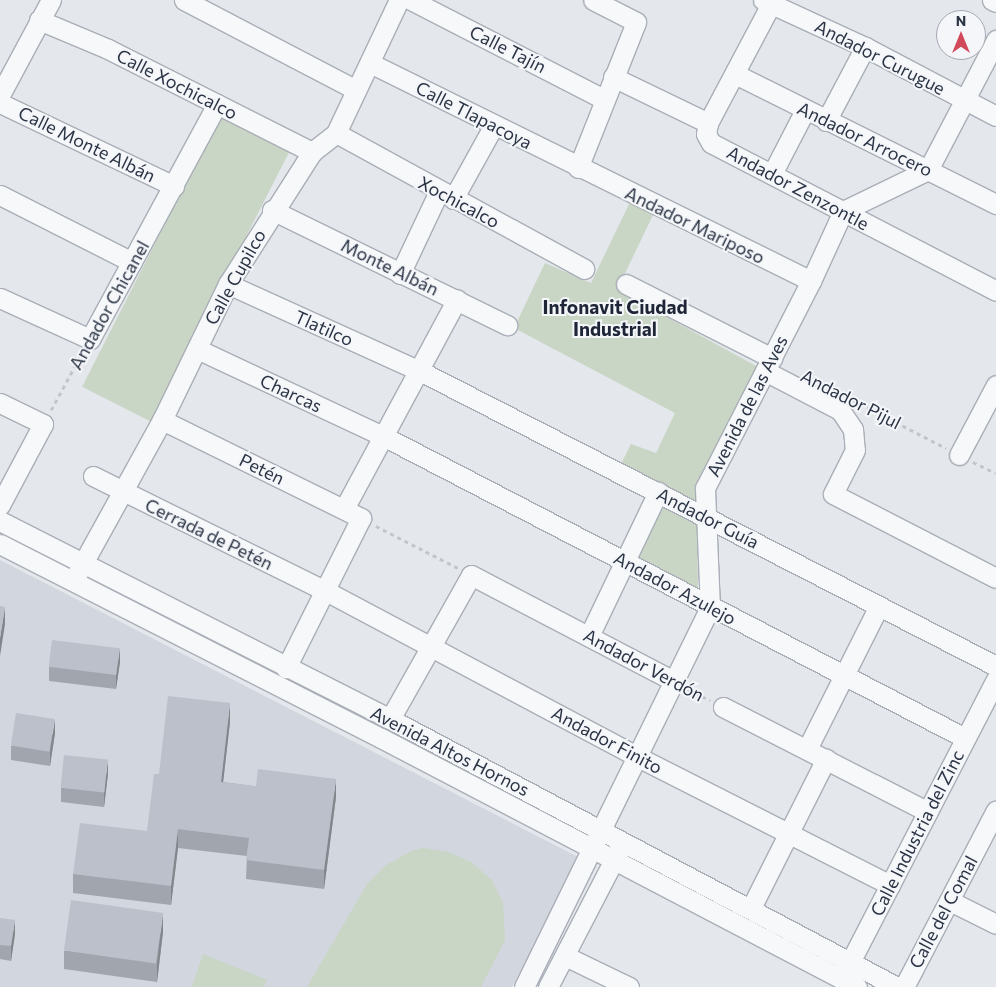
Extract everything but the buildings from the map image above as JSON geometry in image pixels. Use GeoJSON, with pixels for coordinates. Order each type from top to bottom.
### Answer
{"type":"FeatureCollection","features":[{"type":"Feature","properties":{"kind":"street"},"geometry":{"type":"LineString","coordinates":[[0,95],[51,0]]}},
{"type":"Feature","properties":{"kind":"street"},"geometry":{"type":"LineString","coordinates":[[184,0],[354,89]]}},
{"type":"Feature","properties":{"kind":"street"},"geometry":{"type":"LineString","coordinates":[[578,168],[636,22],[593,0]]}},
{"type":"Feature","properties":{"kind":"street"},"geometry":{"type":"LineString","coordinates":[[992,0],[996,2]]}},
{"type":"Feature","properties":{"kind":"street"},"geometry":{"type":"LineString","coordinates":[[614,77],[708,123],[735,74],[769,1]]}},
{"type":"Feature","properties":{"kind":"street","name":"Andador Curugue"},"geometry":{"type":"LineString","coordinates":[[769,1],[996,116]]}},
{"type":"Feature","properties":{"kind":"street","name":"Calle Cupilco"},"geometry":{"type":"LineString","coordinates":[[74,581],[162,420],[228,284],[272,210],[312,152],[336,133],[354,89],[370,63],[397,2]]}},
{"type":"Feature","properties":{"kind":"street","name":"Calle Tajín"},"geometry":{"type":"LineString","coordinates":[[397,2],[604,99]]}},
{"type":"Feature","properties":{"kind":"street","name":"Calle Xochicalco"},"geometry":{"type":"LineString","coordinates":[[39,20],[108,49],[312,152]]}},
{"type":"Feature","properties":{"kind":"street"},"geometry":{"type":"LineString","coordinates":[[843,211],[928,170],[996,40]]}},
{"type":"Feature","properties":{"kind":"street"},"geometry":{"type":"LineString","coordinates":[[826,121],[865,48]]}},
{"type":"Feature","properties":{"kind":"street","name":"Calle Tlapacoya"},"geometry":{"type":"LineString","coordinates":[[370,63],[578,168]]}},
{"type":"Feature","properties":{"kind":"street","name":"Andador Arrocero"},"geometry":{"type":"LineString","coordinates":[[735,74],[996,204]]}},
{"type":"Feature","properties":{"kind":"street","name":"Calle Monte Albán"},"geometry":{"type":"LineString","coordinates":[[0,103],[174,186]]}},
{"type":"Feature","properties":{"kind":"street","name":"Andador Chicanel"},"geometry":{"type":"LineString","coordinates":[[90,339],[217,104]]}},
{"type":"Feature","properties":{"kind":"street"},"geometry":{"type":"LineString","coordinates":[[772,174],[805,110]]}},
{"type":"Feature","properties":{"kind":"street","name":"Andador Zenzontle"},"geometry":{"type":"LineString","coordinates":[[708,123],[706,134],[711,143],[996,291]]}},
{"type":"Feature","properties":{"kind":"street"},"geometry":{"type":"LineString","coordinates":[[400,274],[446,195],[494,124]]}},
{"type":"Feature","properties":{"kind":"street","name":"Xochicalco"},"geometry":{"type":"LineString","coordinates":[[336,133],[584,269]]}},
{"type":"Feature","properties":{"kind":"street","name":"Andador Mariposo"},"geometry":{"type":"LineString","coordinates":[[578,168],[811,281]]}},
{"type":"Feature","properties":{"kind":"street"},"geometry":{"type":"LineString","coordinates":[[0,195],[132,262]]}},
{"type":"Feature","properties":{"kind":"street","name":"Monte Albán"},"geometry":{"type":"LineString","coordinates":[[272,210],[507,325]]}},
{"type":"Feature","properties":{"kind":"street","name":"Avenida de las Aves"},"geometry":{"type":"LineString","coordinates":[[524,987],[599,828],[710,608],[705,488],[811,281],[843,211]]}},
{"type":"Feature","properties":{"kind":"street","name":"Tlatilco"},"geometry":{"type":"LineString","coordinates":[[228,284],[420,371]]}},
{"type":"Feature","properties":{"kind":"street"},"geometry":{"type":"LineString","coordinates":[[626,284],[769,364],[840,410],[853,430],[855,450],[833,494],[996,578]]}},
{"type":"Feature","properties":{"kind":"street"},"geometry":{"type":"LineString","coordinates":[[0,298],[90,339]]}},
{"type":"Feature","properties":{"kind":"street"},"geometry":{"type":"LineString","coordinates":[[344,509],[385,437],[457,299]]}},
{"type":"Feature","properties":{"kind":"street","name":"Charcas"},"geometry":{"type":"LineString","coordinates":[[197,349],[385,437]]}},
{"type":"Feature","properties":{"kind":"street","name":"Andador Guía"},"geometry":{"type":"LineString","coordinates":[[420,371],[996,666]]}},
{"type":"Feature","properties":{"kind":"street"},"geometry":{"type":"LineString","coordinates":[[960,455],[996,385]]}},
{"type":"Feature","properties":{"kind":"street"},"geometry":{"type":"LineString","coordinates":[[0,403],[43,424],[0,505]]}},
{"type":"Feature","properties":{"kind":"street","name":"Petén"},"geometry":{"type":"LineString","coordinates":[[162,420],[361,518]]}},
{"type":"Feature","properties":{"kind":"street","name":"Andador Azulejo"},"geometry":{"type":"LineString","coordinates":[[385,437],[626,562],[710,608],[966,738]]}},
{"type":"Feature","properties":{"kind":"street","name":"Cerrada de Petén"},"geometry":{"type":"LineString","coordinates":[[94,476],[326,591]]}},
{"type":"Feature","properties":{"kind":"street"},"geometry":{"type":"LineString","coordinates":[[589,636],[658,492]]}},
{"type":"Feature","properties":{"kind":"street"},"geometry":{"type":"LineString","coordinates":[[286,668],[361,518]]}},
{"type":"Feature","properties":{"kind":"street","name":"Avenida Altos Hornos"},"geometry":{"type":"LineString","coordinates":[[0,521],[390,720],[751,908],[846,979]]}},
{"type":"Feature","properties":{"kind":"street","name":"Avenida Altos Hornos"},"geometry":{"type":"LineString","coordinates":[[0,544],[381,738],[613,862],[846,979],[897,987]]}},
{"type":"Feature","properties":{"kind":"street"},"geometry":{"type":"LineString","coordinates":[[390,720],[471,575]]}},
{"type":"Feature","properties":{"kind":"street","name":"Andador Verdón"},"geometry":{"type":"LineString","coordinates":[[471,575],[674,681]]}},
{"type":"Feature","properties":{"kind":"street","name":"Andador Finito"},"geometry":{"type":"LineString","coordinates":[[326,591],[636,756],[890,885]]}},
{"type":"Feature","properties":{"kind":"street"},"geometry":{"type":"LineString","coordinates":[[807,749],[879,606]]}},
{"type":"Feature","properties":{"kind":"street","name":"Calle Industria del Zinc"},"geometry":{"type":"LineString","coordinates":[[846,979],[890,885],[996,679]]}},
{"type":"Feature","properties":{"kind":"street","name":"Andador Verdón"},"geometry":{"type":"LineString","coordinates":[[723,707],[928,812]]}},
{"type":"Feature","properties":{"kind":"street"},"geometry":{"type":"LineString","coordinates":[[751,908],[826,759]]}},
{"type":"Feature","properties":{"kind":"street","name":"Calle del Comal"},"geometry":{"type":"LineString","coordinates":[[904,987],[996,812]]}},
{"type":"Feature","properties":{"kind":"street"},"geometry":{"type":"LineString","coordinates":[[548,987],[623,841]]}},
{"type":"Feature","properties":{"kind":"street"},"geometry":{"type":"LineString","coordinates":[[950,901],[996,924]]}},
{"type":"Feature","properties":{"kind":"street"},"geometry":{"type":"LineString","coordinates":[[565,956],[629,987]]}},
{"type":"Feature","properties":{"kind":"path","name":"Andador Chicanel"},"geometry":{"type":"LineString","coordinates":[[43,424],[90,339]]}},
{"type":"Feature","properties":{"kind":"path","name":"Andador Pijul"},"geometry":{"type":"LineString","coordinates":[[848,397],[996,473]]}},
{"type":"Feature","properties":{"kind":"path"},"geometry":{"type":"LineString","coordinates":[[361,518],[471,575]]}},
{"type":"Feature","properties":{"kind":"path","name":"Andador Verdón"},"geometry":{"type":"LineString","coordinates":[[674,681],[723,707]]}},
{"type":"Feature","properties":{"kind":"shaded area"},"geometry":{"type":"Polygon","coordinates":[[[0,560],[580,858],[512,987],[0,987],[0,560]]]}},
{"type":"Feature","properties":{"kind":"green space"},"geometry":{"type":"Polygon","coordinates":[[[221,114],[290,149],[152,422],[82,387],[221,114]]]}},
{"type":"Feature","properties":{"kind":"green space"},"geometry":{"type":"Polygon","coordinates":[[[630,202],[654,213],[617,290],[758,367],[697,505],[698,592],[623,552],[654,483],[620,466],[631,444],[656,453],[675,413],[514,328],[545,263],[591,283],[630,202]]]}},
{"type":"Feature","properties":{"kind":"green space"},"geometry":{"type":"Polygon","coordinates":[[[424,848],[448,852],[471,862],[492,880],[503,903],[505,940],[481,987],[307,987],[367,884],[386,865],[413,850],[424,848]]]}},
{"type":"Feature","properties":{"kind":"green space"},"geometry":{"type":"Polygon","coordinates":[[[203,954],[267,980],[264,987],[192,987],[203,954]]]}},
{"type":"Feature","properties":{"kind":"district","name":"Infonavit Ciudad Industrial"},"geometry":{"type":"Point","coordinates":[615,318]}}]}
